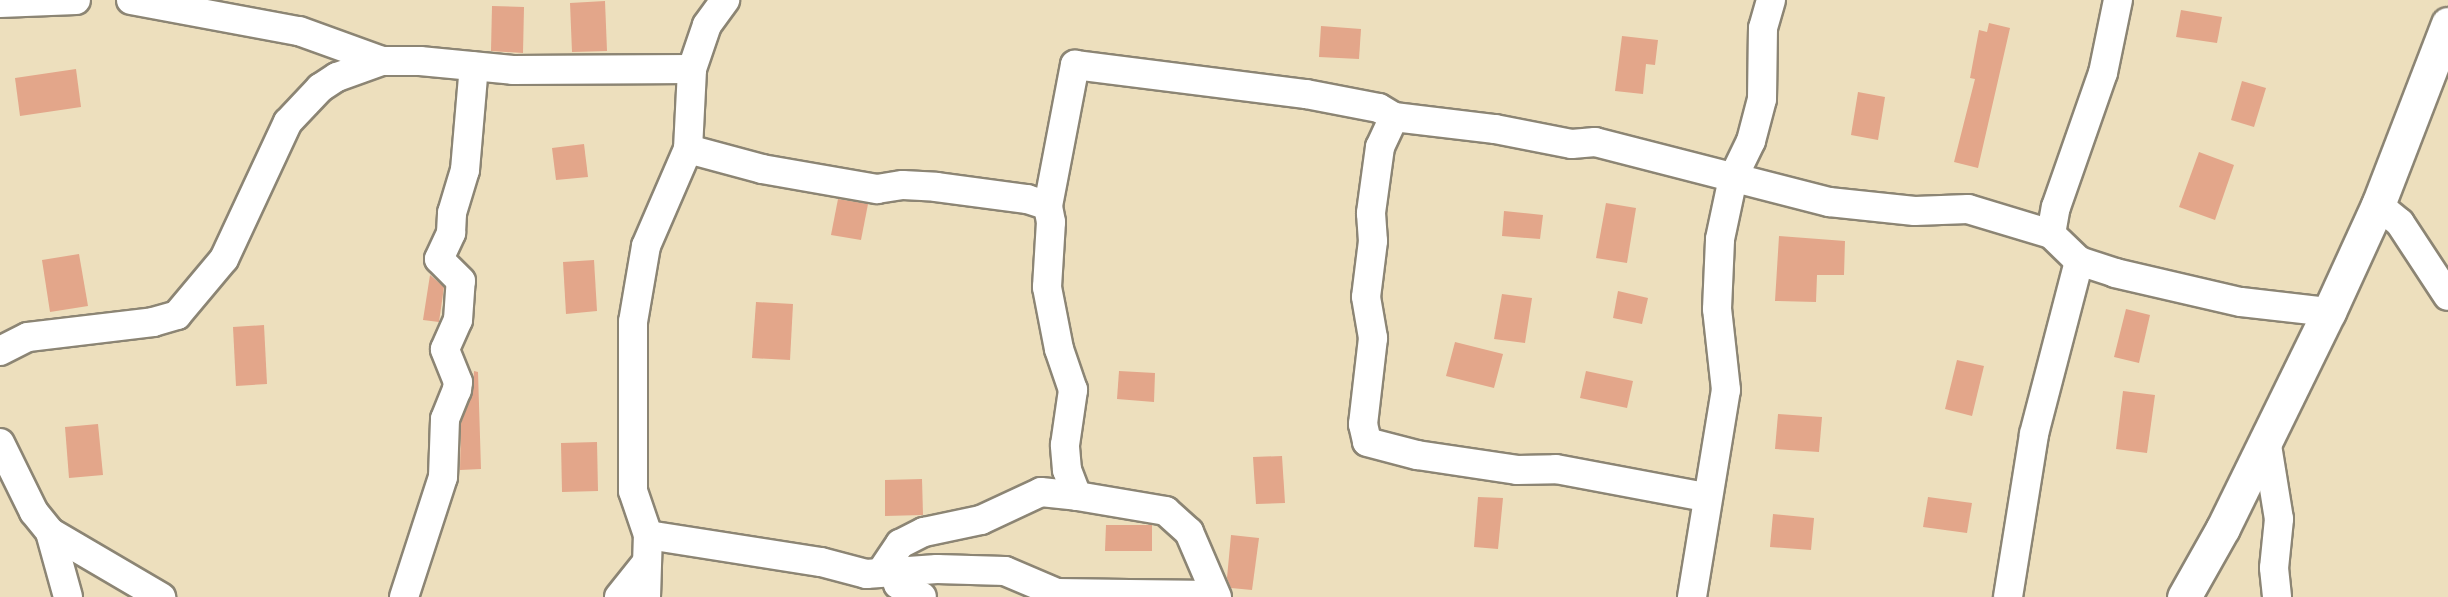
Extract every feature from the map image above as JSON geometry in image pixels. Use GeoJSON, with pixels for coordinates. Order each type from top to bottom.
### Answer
{"type":"FeatureCollection","features":[{"type":"Feature","properties":{"kind":"highway"},"geometry":{"type":"LineString","coordinates":[[2184,597],[2329,312],[2378,205],[2448,24]]}},
{"type":"Feature","properties":{"kind":"street"},"geometry":{"type":"LineString","coordinates":[[0,3],[76,0]]}},
{"type":"Feature","properties":{"kind":"street"},"geometry":{"type":"LineString","coordinates":[[130,0],[299,31],[382,61],[513,70],[692,69]]}},
{"type":"Feature","properties":{"kind":"street"},"geometry":{"type":"LineString","coordinates":[[646,597],[647,549],[633,491],[633,322],[646,246],[688,149],[692,69],[707,25],[725,0]]}},
{"type":"Feature","properties":{"kind":"street"},"geometry":{"type":"LineString","coordinates":[[1692,597],[1706,497],[1726,390],[1717,294],[1720,238],[1733,178],[1751,141],[1762,99],[1763,28],[1771,0]]}},
{"type":"Feature","properties":{"kind":"street"},"geometry":{"type":"LineString","coordinates":[[2051,234],[2056,207],[2103,73],[2118,0]]}},
{"type":"Feature","properties":{"kind":"street"},"geometry":{"type":"LineString","coordinates":[[0,351],[28,337],[153,322],[177,315],[224,259],[288,122],[337,77],[382,61]]}},
{"type":"Feature","properties":{"kind":"street"},"geometry":{"type":"LineString","coordinates":[[1077,496],[1065,455],[1073,390],[1059,349],[1047,287],[1051,222],[1048,206],[1074,65],[1306,94],[1379,108],[1394,117],[1484,127],[1572,144],[1595,142],[1828,202],[1915,211],[1968,209],[2051,234],[2079,261],[2144,281],[2230,300],[2329,312]]}},
{"type":"Feature","properties":{"kind":"street"},"geometry":{"type":"LineString","coordinates":[[404,597],[440,493],[446,445],[445,419],[457,390],[458,382],[445,349],[458,320],[461,281],[439,259],[451,233],[452,213],[465,170],[474,66]]}},
{"type":"Feature","properties":{"kind":"street"},"geometry":{"type":"LineString","coordinates":[[1394,117],[1380,147],[1371,213],[1373,241],[1366,297],[1372,338],[1363,424],[1367,441],[1417,455],[1517,470],[1556,469],[1706,497]]}},
{"type":"Feature","properties":{"kind":"street"},"geometry":{"type":"LineString","coordinates":[[688,149],[762,169],[877,189],[903,185],[936,187],[1027,199],[1048,206]]}},
{"type":"Feature","properties":{"kind":"street"},"geometry":{"type":"LineString","coordinates":[[2378,205],[2400,223],[2448,296]]}},
{"type":"Feature","properties":{"kind":"street"},"geometry":{"type":"LineString","coordinates":[[2008,597],[2034,434],[2079,261]]}},
{"type":"Feature","properties":{"kind":"street"},"geometry":{"type":"LineString","coordinates":[[2266,439],[2278,519],[2274,568],[2277,597]]}},
{"type":"Feature","properties":{"kind":"street"},"geometry":{"type":"LineString","coordinates":[[0,443],[34,513],[50,532],[161,597]]}},
{"type":"Feature","properties":{"kind":"street"},"geometry":{"type":"LineString","coordinates":[[647,549],[821,562],[866,574],[1005,571],[1045,590],[1078,595],[1216,596],[1189,532],[1166,511],[1041,492],[981,520],[924,532],[900,543],[888,572]]}},
{"type":"Feature","properties":{"kind":"street"},"geometry":{"type":"LineString","coordinates":[[50,532],[68,597]]}},
{"type":"Feature","properties":{"kind":"street"},"geometry":{"type":"LineString","coordinates":[[619,597],[647,549]]}},
{"type":"Feature","properties":{"kind":"street"},"geometry":{"type":"LineString","coordinates":[[888,572],[898,584],[922,597]]}},
{"type":"Feature","properties":{"kind":"building"},"geometry":{"type":"Polygon","coordinates":[[[605,1],[607,51],[572,52],[570,3],[605,1]]]}},
{"type":"Feature","properties":{"kind":"building"},"geometry":{"type":"Polygon","coordinates":[[[492,6],[524,7],[523,53],[491,51],[492,6]]]}},
{"type":"Feature","properties":{"kind":"building"},"geometry":{"type":"Polygon","coordinates":[[[2181,10],[2222,17],[2217,43],[2176,37],[2181,10]]]}},
{"type":"Feature","properties":{"kind":"building"},"geometry":{"type":"Polygon","coordinates":[[[1989,23],[2010,28],[1978,168],[1954,162],[1975,79],[1970,78],[1979,30],[1987,32],[1989,23]]]}},
{"type":"Feature","properties":{"kind":"building"},"geometry":{"type":"Polygon","coordinates":[[[1321,26],[1361,29],[1359,59],[1319,57],[1321,26]]]}},
{"type":"Feature","properties":{"kind":"building"},"geometry":{"type":"Polygon","coordinates":[[[1622,36],[1658,40],[1655,65],[1646,64],[1643,94],[1615,91],[1622,36]]]}},
{"type":"Feature","properties":{"kind":"building"},"geometry":{"type":"Polygon","coordinates":[[[76,69],[81,107],[20,116],[15,78],[76,69]]]}},
{"type":"Feature","properties":{"kind":"building"},"geometry":{"type":"Polygon","coordinates":[[[2242,81],[2266,88],[2254,127],[2231,120],[2242,81]]]}},
{"type":"Feature","properties":{"kind":"building"},"geometry":{"type":"Polygon","coordinates":[[[1858,92],[1885,97],[1878,140],[1851,135],[1858,92]]]}},
{"type":"Feature","properties":{"kind":"building"},"geometry":{"type":"Polygon","coordinates":[[[584,144],[588,177],[556,180],[552,148],[584,144]]]}},
{"type":"Feature","properties":{"kind":"building"},"geometry":{"type":"Polygon","coordinates":[[[2199,152],[2234,165],[2215,220],[2179,207],[2199,152]]]}},
{"type":"Feature","properties":{"kind":"building"},"geometry":{"type":"Polygon","coordinates":[[[838,199],[868,204],[861,240],[831,235],[838,199]]]}},
{"type":"Feature","properties":{"kind":"building"},"geometry":{"type":"Polygon","coordinates":[[[1606,203],[1636,208],[1627,263],[1596,258],[1606,203]]]}},
{"type":"Feature","properties":{"kind":"building"},"geometry":{"type":"Polygon","coordinates":[[[1504,211],[1543,215],[1540,239],[1502,236],[1504,211]]]}},
{"type":"Feature","properties":{"kind":"building"},"geometry":{"type":"Polygon","coordinates":[[[1779,236],[1845,241],[1844,275],[1817,275],[1816,302],[1775,301],[1779,236]]]}},
{"type":"Feature","properties":{"kind":"building"},"geometry":{"type":"Polygon","coordinates":[[[79,254],[88,306],[50,312],[42,260],[79,254]]]}},
{"type":"Feature","properties":{"kind":"building"},"geometry":{"type":"Polygon","coordinates":[[[594,260],[597,311],[566,314],[563,262],[594,260]]]}},
{"type":"Feature","properties":{"kind":"building"},"geometry":{"type":"Polygon","coordinates":[[[430,275],[444,287],[439,322],[423,320],[430,275]]]}},
{"type":"Feature","properties":{"kind":"building"},"geometry":{"type":"Polygon","coordinates":[[[1618,291],[1648,298],[1642,324],[1613,318],[1618,291]]]}},
{"type":"Feature","properties":{"kind":"building"},"geometry":{"type":"Polygon","coordinates":[[[1502,294],[1532,298],[1525,343],[1494,339],[1502,294]]]}},
{"type":"Feature","properties":{"kind":"building"},"geometry":{"type":"Polygon","coordinates":[[[756,302],[793,304],[790,360],[752,358],[756,302]]]}},
{"type":"Feature","properties":{"kind":"building"},"geometry":{"type":"Polygon","coordinates":[[[2126,309],[2150,315],[2139,363],[2114,357],[2126,309]]]}},
{"type":"Feature","properties":{"kind":"building"},"geometry":{"type":"Polygon","coordinates":[[[264,325],[267,384],[236,386],[233,327],[264,325]]]}},
{"type":"Feature","properties":{"kind":"building"},"geometry":{"type":"Polygon","coordinates":[[[1455,342],[1503,354],[1494,388],[1446,376],[1455,342]]]}},
{"type":"Feature","properties":{"kind":"building"},"geometry":{"type":"Polygon","coordinates":[[[1957,360],[1984,366],[1972,416],[1945,409],[1957,360]]]}},
{"type":"Feature","properties":{"kind":"building"},"geometry":{"type":"Polygon","coordinates":[[[474,371],[478,372],[481,469],[460,470],[461,423],[473,392],[474,371]]]}},
{"type":"Feature","properties":{"kind":"building"},"geometry":{"type":"Polygon","coordinates":[[[1119,371],[1155,373],[1154,402],[1117,399],[1119,371]]]}},
{"type":"Feature","properties":{"kind":"building"},"geometry":{"type":"Polygon","coordinates":[[[1586,371],[1633,381],[1627,408],[1580,398],[1586,371]]]}},
{"type":"Feature","properties":{"kind":"building"},"geometry":{"type":"Polygon","coordinates":[[[2123,391],[2155,395],[2147,453],[2116,449],[2123,391]]]}},
{"type":"Feature","properties":{"kind":"building"},"geometry":{"type":"Polygon","coordinates":[[[1778,414],[1822,417],[1819,452],[1775,449],[1778,414]]]}},
{"type":"Feature","properties":{"kind":"building"},"geometry":{"type":"Polygon","coordinates":[[[98,424],[103,475],[69,478],[65,427],[98,424]]]}},
{"type":"Feature","properties":{"kind":"building"},"geometry":{"type":"Polygon","coordinates":[[[597,442],[598,491],[562,492],[561,443],[597,442]]]}},
{"type":"Feature","properties":{"kind":"building"},"geometry":{"type":"Polygon","coordinates":[[[1282,456],[1285,503],[1256,504],[1253,457],[1282,456]]]}},
{"type":"Feature","properties":{"kind":"building"},"geometry":{"type":"Polygon","coordinates":[[[922,479],[923,515],[885,516],[885,480],[922,479]]]}},
{"type":"Feature","properties":{"kind":"building"},"geometry":{"type":"Polygon","coordinates":[[[1478,497],[1503,498],[1498,549],[1474,547],[1478,497]]]}},
{"type":"Feature","properties":{"kind":"building"},"geometry":{"type":"Polygon","coordinates":[[[1928,497],[1972,503],[1967,533],[1923,527],[1928,497]]]}},
{"type":"Feature","properties":{"kind":"building"},"geometry":{"type":"Polygon","coordinates":[[[1773,514],[1814,518],[1811,550],[1770,547],[1773,514]]]}},
{"type":"Feature","properties":{"kind":"building"},"geometry":{"type":"Polygon","coordinates":[[[1106,525],[1152,525],[1152,551],[1105,551],[1106,525]]]}},
{"type":"Feature","properties":{"kind":"building"},"geometry":{"type":"Polygon","coordinates":[[[1231,535],[1259,538],[1252,590],[1231,588],[1227,578],[1231,535]]]}}]}
